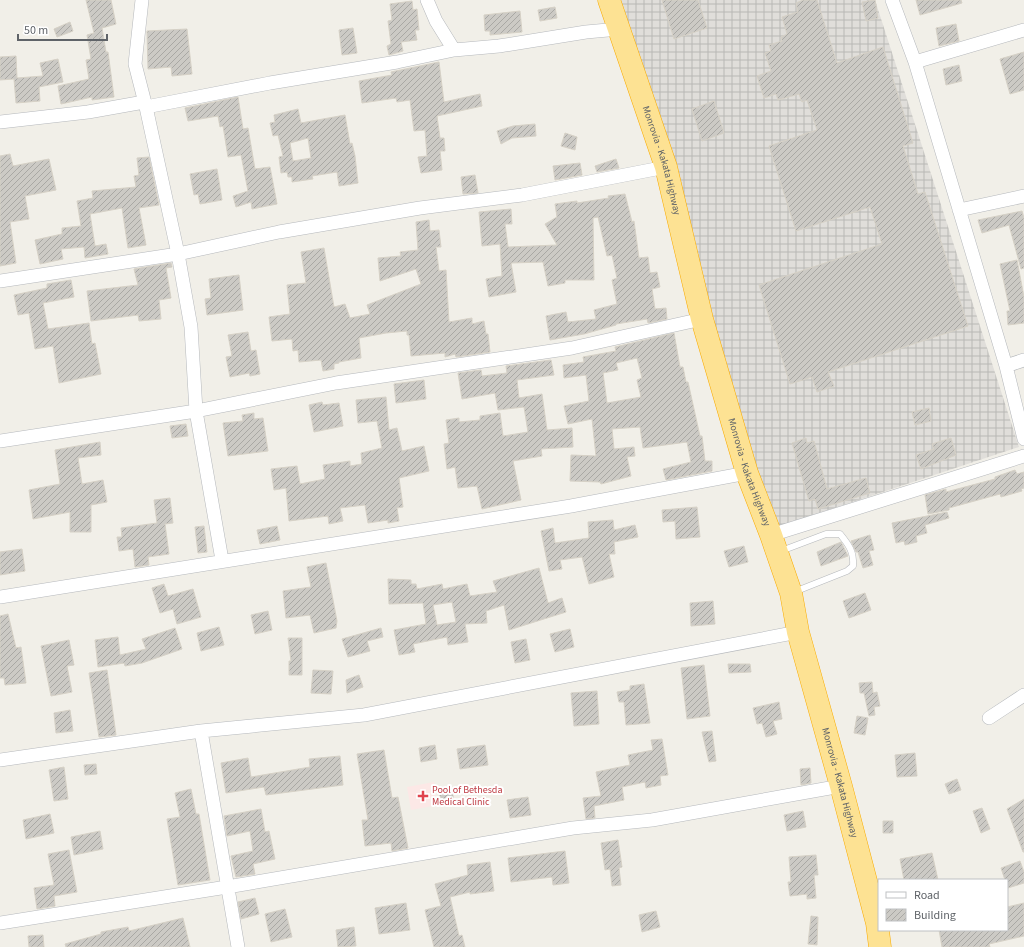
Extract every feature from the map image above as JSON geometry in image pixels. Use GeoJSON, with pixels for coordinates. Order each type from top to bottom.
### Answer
{"type":"FeatureCollection","features":[{"type":"Feature","properties":{"kind":"highway","name":"Monrovia - Kakata Highway"},"geometry":{"type":"LineString","coordinates":[[609,0],[666,167],[702,319],[747,473],[774,544],[790,593],[798,632],[877,923],[880,947]]}},
{"type":"Feature","properties":{"kind":"street"},"geometry":{"type":"LineString","coordinates":[[142,0],[135,64],[178,254],[190,327],[196,411],[222,560]]}},
{"type":"Feature","properties":{"kind":"street"},"geometry":{"type":"LineString","coordinates":[[426,0],[436,21],[454,50]]}},
{"type":"Feature","properties":{"kind":"street"},"geometry":{"type":"LineString","coordinates":[[892,0],[915,62],[1006,366],[1024,439]]}},
{"type":"Feature","properties":{"kind":"street"},"geometry":{"type":"LineString","coordinates":[[0,122],[145,105],[397,62],[454,50],[500,46],[586,32],[620,29]]}},
{"type":"Feature","properties":{"kind":"street"},"geometry":{"type":"LineString","coordinates":[[915,62],[1024,30]]}},
{"type":"Feature","properties":{"kind":"street"},"geometry":{"type":"LineString","coordinates":[[0,281],[178,254],[279,232],[420,208],[522,194],[666,167]]}},
{"type":"Feature","properties":{"kind":"street"},"geometry":{"type":"LineString","coordinates":[[959,210],[1024,196]]}},
{"type":"Feature","properties":{"kind":"street"},"geometry":{"type":"LineString","coordinates":[[0,441],[196,411],[336,383],[572,348],[702,319]]}},
{"type":"Feature","properties":{"kind":"street"},"geometry":{"type":"LineString","coordinates":[[1006,366],[1024,360]]}},
{"type":"Feature","properties":{"kind":"street"},"geometry":{"type":"LineString","coordinates":[[774,544],[1024,456]]}},
{"type":"Feature","properties":{"kind":"street"},"geometry":{"type":"LineString","coordinates":[[0,597],[222,560],[571,506],[747,473]]}},
{"type":"Feature","properties":{"kind":"street"},"geometry":{"type":"LineString","coordinates":[[0,760],[201,731],[364,715],[798,632]]}},
{"type":"Feature","properties":{"kind":"street"},"geometry":{"type":"LineString","coordinates":[[989,718],[1024,695]]}},
{"type":"Feature","properties":{"kind":"street"},"geometry":{"type":"LineString","coordinates":[[201,731],[238,947]]}},
{"type":"Feature","properties":{"kind":"street"},"geometry":{"type":"LineString","coordinates":[[0,922],[227,887],[573,828],[652,820],[841,786]]}},
{"type":"Feature","properties":{"kind":"lane"},"geometry":{"type":"LineString","coordinates":[[774,544],[826,534],[840,534],[850,546],[853,556],[853,566],[847,571],[790,593]]}},
{"type":"Feature","properties":{"kind":"shaded area"},"geometry":{"type":"Polygon","coordinates":[[[603,0],[875,0],[1019,447],[774,528],[603,0]]]}},
{"type":"Feature","properties":{"kind":"shaded area","name":"Pool of Bethesda Medical Clinic"},"geometry":{"type":"Polygon","coordinates":[[[434,782],[438,805],[411,810],[407,787],[434,782]]]}},
{"type":"Feature","properties":{"kind":"building"},"geometry":{"type":"Polygon","coordinates":[[[86,0],[111,0],[116,24],[102,28],[106,52],[108,52],[114,97],[92,100],[92,97],[61,104],[58,86],[89,79],[86,60],[91,59],[87,35],[94,33],[86,0]]]}},
{"type":"Feature","properties":{"kind":"building"},"geometry":{"type":"Polygon","coordinates":[[[662,0],[698,0],[707,28],[674,39],[662,0]]]}},
{"type":"Feature","properties":{"kind":"building"},"geometry":{"type":"Polygon","coordinates":[[[803,0],[817,0],[837,63],[883,47],[913,143],[903,146],[918,194],[925,192],[968,326],[828,372],[834,386],[817,392],[812,377],[790,384],[759,285],[882,244],[870,207],[796,231],[769,146],[817,130],[807,100],[802,102],[799,94],[778,100],[776,94],[764,98],[757,76],[771,71],[765,53],[771,51],[769,45],[782,41],[781,37],[787,34],[782,17],[798,12],[796,3],[803,0]]]}},
{"type":"Feature","properties":{"kind":"building"},"geometry":{"type":"Polygon","coordinates":[[[875,0],[878,18],[866,21],[862,2],[875,0]]]}},
{"type":"Feature","properties":{"kind":"building"},"geometry":{"type":"Polygon","coordinates":[[[916,0],[961,0],[962,3],[920,15],[916,0]]]}},
{"type":"Feature","properties":{"kind":"building"},"geometry":{"type":"Polygon","coordinates":[[[412,1],[413,10],[417,9],[419,30],[415,30],[417,40],[401,42],[403,51],[389,55],[387,46],[391,44],[388,21],[392,20],[390,4],[412,1]]]}},
{"type":"Feature","properties":{"kind":"building"},"geometry":{"type":"Polygon","coordinates":[[[555,7],[557,18],[540,21],[538,10],[555,7]]]}},
{"type":"Feature","properties":{"kind":"building"},"geometry":{"type":"Polygon","coordinates":[[[520,11],[522,32],[490,35],[490,31],[485,31],[484,15],[520,11]]]}},
{"type":"Feature","properties":{"kind":"building"},"geometry":{"type":"Polygon","coordinates":[[[70,22],[73,31],[57,37],[54,29],[70,22]]]}},
{"type":"Feature","properties":{"kind":"building"},"geometry":{"type":"Polygon","coordinates":[[[956,24],[959,41],[939,46],[936,28],[956,24]]]}},
{"type":"Feature","properties":{"kind":"building"},"geometry":{"type":"Polygon","coordinates":[[[353,28],[357,53],[342,55],[339,30],[353,28]]]}},
{"type":"Feature","properties":{"kind":"building"},"geometry":{"type":"Polygon","coordinates":[[[187,29],[192,74],[172,76],[171,67],[148,69],[147,31],[187,29]]]}},
{"type":"Feature","properties":{"kind":"building"},"geometry":{"type":"Polygon","coordinates":[[[1024,52],[1024,90],[1010,94],[1000,59],[1024,52]]]}},
{"type":"Feature","properties":{"kind":"building"},"geometry":{"type":"Polygon","coordinates":[[[16,56],[17,78],[43,76],[40,63],[58,59],[63,82],[39,87],[40,101],[16,103],[14,79],[0,80],[0,57],[16,56]]]}},
{"type":"Feature","properties":{"kind":"building"},"geometry":{"type":"Polygon","coordinates":[[[439,62],[444,102],[480,94],[482,106],[437,116],[440,138],[444,138],[445,151],[440,151],[442,170],[421,173],[418,157],[427,156],[425,130],[414,131],[410,100],[397,102],[396,98],[362,103],[359,81],[392,75],[391,72],[439,62]]]}},
{"type":"Feature","properties":{"kind":"building"},"geometry":{"type":"Polygon","coordinates":[[[959,65],[962,81],[946,85],[943,69],[959,65]]]}},
{"type":"Feature","properties":{"kind":"building"},"geometry":{"type":"Polygon","coordinates":[[[238,97],[243,129],[248,128],[255,169],[270,167],[277,204],[252,209],[251,202],[236,207],[233,196],[248,191],[241,155],[228,157],[223,126],[220,127],[218,116],[188,121],[185,108],[238,97]]]}},
{"type":"Feature","properties":{"kind":"building"},"geometry":{"type":"Polygon","coordinates":[[[714,101],[724,133],[702,141],[692,109],[714,101]]]}},
{"type":"Feature","properties":{"kind":"building"},"geometry":{"type":"Polygon","coordinates":[[[298,109],[301,123],[345,115],[350,144],[352,143],[355,156],[358,183],[339,186],[337,172],[312,176],[313,179],[292,182],[292,177],[288,177],[287,172],[281,173],[279,157],[283,156],[278,135],[273,136],[270,123],[275,122],[274,115],[298,109]],[[308,138],[290,143],[293,161],[311,158],[308,138]]]}},
{"type":"Feature","properties":{"kind":"building"},"geometry":{"type":"Polygon","coordinates":[[[535,124],[536,136],[512,138],[501,144],[497,131],[513,126],[535,124]]]}},
{"type":"Feature","properties":{"kind":"building"},"geometry":{"type":"Polygon","coordinates":[[[565,133],[577,137],[575,150],[561,146],[565,133]]]}},
{"type":"Feature","properties":{"kind":"building"},"geometry":{"type":"Polygon","coordinates":[[[10,154],[13,166],[49,159],[56,190],[25,196],[29,219],[10,222],[16,263],[0,266],[0,156],[10,154]]]}},
{"type":"Feature","properties":{"kind":"building"},"geometry":{"type":"Polygon","coordinates":[[[149,157],[159,205],[139,208],[146,245],[128,248],[122,208],[90,214],[95,246],[106,244],[108,254],[85,258],[84,247],[61,249],[63,259],[40,264],[35,240],[62,234],[62,228],[81,226],[77,201],[93,198],[92,191],[136,187],[134,176],[139,175],[137,158],[149,157]]]}},
{"type":"Feature","properties":{"kind":"building"},"geometry":{"type":"Polygon","coordinates":[[[616,159],[619,168],[597,172],[595,166],[616,159]]]}},
{"type":"Feature","properties":{"kind":"building"},"geometry":{"type":"Polygon","coordinates":[[[580,163],[582,175],[555,180],[553,166],[580,163]]]}},
{"type":"Feature","properties":{"kind":"building"},"geometry":{"type":"Polygon","coordinates":[[[217,169],[222,200],[200,204],[198,194],[194,195],[190,174],[217,169]]]}},
{"type":"Feature","properties":{"kind":"building"},"geometry":{"type":"Polygon","coordinates":[[[475,175],[478,193],[463,194],[461,177],[475,175]]]}},
{"type":"Feature","properties":{"kind":"building"},"geometry":{"type":"Polygon","coordinates":[[[625,194],[632,222],[634,221],[639,258],[648,257],[650,273],[657,272],[660,287],[652,289],[655,309],[666,308],[667,319],[648,323],[647,319],[616,324],[584,334],[550,340],[546,316],[566,312],[568,322],[596,319],[594,310],[617,304],[612,280],[617,278],[612,255],[607,256],[598,217],[593,218],[594,280],[565,280],[565,283],[548,286],[543,262],[511,263],[516,292],[489,297],[486,279],[502,276],[500,244],[482,246],[479,212],[511,209],[512,224],[505,224],[508,247],[557,245],[545,224],[557,217],[555,204],[577,201],[577,203],[625,194]]]}},
{"type":"Feature","properties":{"kind":"building"},"geometry":{"type":"Polygon","coordinates":[[[1022,211],[1024,218],[1024,268],[1021,269],[1009,225],[982,233],[978,220],[1022,211]]]}},
{"type":"Feature","properties":{"kind":"building"},"geometry":{"type":"Polygon","coordinates":[[[429,220],[430,231],[439,230],[441,247],[436,247],[439,271],[446,270],[449,322],[472,318],[472,324],[484,321],[486,334],[488,334],[490,352],[456,357],[455,354],[445,357],[445,353],[411,356],[409,335],[407,335],[407,331],[386,333],[359,338],[361,358],[339,362],[334,364],[334,369],[323,371],[321,360],[299,362],[298,350],[293,351],[292,339],[272,341],[269,317],[290,314],[287,285],[306,283],[301,252],[324,248],[334,307],[345,304],[350,318],[370,314],[367,305],[421,284],[416,269],[380,281],[378,258],[401,256],[400,252],[418,250],[416,222],[429,220]]]}},
{"type":"Feature","properties":{"kind":"building"},"geometry":{"type":"Polygon","coordinates":[[[1017,260],[1024,297],[1024,323],[1008,325],[1007,311],[1010,311],[1000,264],[1017,260]]]}},
{"type":"Feature","properties":{"kind":"building"},"geometry":{"type":"Polygon","coordinates":[[[171,263],[172,267],[166,268],[171,298],[159,300],[161,319],[139,321],[138,315],[91,321],[87,291],[138,285],[134,269],[171,263]]]}},
{"type":"Feature","properties":{"kind":"building"},"geometry":{"type":"Polygon","coordinates":[[[239,275],[243,310],[207,315],[205,299],[211,298],[209,279],[239,275]]]}},
{"type":"Feature","properties":{"kind":"building"},"geometry":{"type":"Polygon","coordinates":[[[71,280],[74,297],[43,303],[48,329],[89,323],[92,344],[95,343],[101,374],[59,383],[53,346],[35,349],[29,313],[18,315],[14,295],[47,288],[47,284],[71,280]]]}},
{"type":"Feature","properties":{"kind":"building"},"geometry":{"type":"Polygon","coordinates":[[[248,332],[251,351],[256,350],[260,374],[250,376],[249,373],[230,377],[226,357],[232,356],[228,335],[248,332]]]}},
{"type":"Feature","properties":{"kind":"building"},"geometry":{"type":"Polygon","coordinates":[[[674,333],[680,367],[683,367],[686,382],[688,382],[700,436],[702,436],[705,461],[712,461],[712,471],[666,480],[663,469],[691,462],[687,442],[643,448],[640,427],[612,429],[614,449],[634,447],[635,456],[627,457],[631,476],[601,484],[600,482],[570,481],[571,455],[596,456],[592,419],[568,424],[564,406],[589,401],[586,375],[564,378],[563,365],[584,362],[583,357],[616,351],[615,347],[674,333]],[[637,358],[616,363],[618,370],[603,373],[607,403],[641,397],[637,380],[642,378],[637,358]]]}},
{"type":"Feature","properties":{"kind":"building"},"geometry":{"type":"Polygon","coordinates":[[[551,360],[554,375],[517,380],[519,398],[542,394],[547,430],[572,428],[573,447],[541,449],[542,456],[513,461],[521,500],[482,509],[477,486],[458,488],[455,467],[447,469],[444,444],[449,443],[446,420],[459,418],[459,422],[480,420],[480,416],[500,413],[503,436],[528,432],[524,407],[498,410],[495,393],[462,399],[458,373],[481,370],[482,376],[507,373],[506,366],[551,360]]]}},
{"type":"Feature","properties":{"kind":"building"},"geometry":{"type":"Polygon","coordinates":[[[424,380],[426,399],[396,403],[394,384],[424,380]]]}},
{"type":"Feature","properties":{"kind":"building"},"geometry":{"type":"Polygon","coordinates":[[[386,397],[389,430],[397,428],[402,451],[424,446],[429,471],[399,478],[403,507],[397,508],[399,521],[388,523],[388,520],[368,523],[365,505],[340,508],[343,521],[329,524],[328,516],[289,521],[286,488],[274,490],[271,469],[297,466],[300,484],[325,479],[323,465],[350,461],[350,466],[362,464],[361,453],[382,448],[377,421],[358,423],[356,400],[386,397]]]}},
{"type":"Feature","properties":{"kind":"building"},"geometry":{"type":"Polygon","coordinates":[[[322,402],[323,405],[339,403],[343,426],[314,432],[309,405],[322,402]]]}},
{"type":"Feature","properties":{"kind":"building"},"geometry":{"type":"Polygon","coordinates":[[[929,408],[931,421],[915,425],[912,412],[929,408]]]}},
{"type":"Feature","properties":{"kind":"building"},"geometry":{"type":"Polygon","coordinates":[[[254,413],[254,419],[263,418],[268,451],[228,456],[223,423],[243,421],[242,415],[254,413]]]}},
{"type":"Feature","properties":{"kind":"building"},"geometry":{"type":"Polygon","coordinates":[[[186,424],[188,436],[172,438],[170,426],[186,424]]]}},
{"type":"Feature","properties":{"kind":"building"},"geometry":{"type":"Polygon","coordinates":[[[806,438],[807,443],[814,441],[827,489],[866,478],[870,493],[818,509],[815,499],[809,501],[792,443],[806,438]]]}},
{"type":"Feature","properties":{"kind":"building"},"geometry":{"type":"Polygon","coordinates":[[[951,438],[956,455],[921,469],[916,455],[934,449],[932,444],[951,438]]]}},
{"type":"Feature","properties":{"kind":"building"},"geometry":{"type":"Polygon","coordinates":[[[100,442],[101,455],[78,458],[82,484],[103,480],[107,502],[91,505],[91,532],[70,532],[70,512],[33,519],[29,490],[60,484],[55,450],[100,442]]]}},
{"type":"Feature","properties":{"kind":"building"},"geometry":{"type":"Polygon","coordinates":[[[1015,470],[1017,474],[1024,472],[1024,488],[1021,489],[1022,491],[1001,497],[1000,494],[949,508],[949,510],[928,514],[925,495],[946,489],[946,492],[995,479],[995,477],[1015,470]]]}},
{"type":"Feature","properties":{"kind":"building"},"geometry":{"type":"Polygon","coordinates":[[[170,498],[173,523],[165,524],[169,554],[148,557],[149,565],[135,567],[133,549],[119,551],[117,537],[122,537],[121,528],[157,523],[154,500],[170,498]]]}},
{"type":"Feature","properties":{"kind":"building"},"geometry":{"type":"Polygon","coordinates":[[[697,507],[700,537],[676,539],[675,521],[663,522],[662,510],[697,507]]]}},
{"type":"Feature","properties":{"kind":"building"},"geometry":{"type":"Polygon","coordinates":[[[947,512],[949,518],[925,525],[927,533],[916,536],[917,542],[905,545],[904,541],[896,543],[892,523],[947,512]]]}},
{"type":"Feature","properties":{"kind":"building"},"geometry":{"type":"Polygon","coordinates":[[[613,520],[614,530],[635,525],[638,537],[614,542],[615,554],[609,554],[614,577],[589,584],[582,557],[560,560],[562,569],[549,571],[541,531],[553,528],[555,543],[589,538],[588,522],[613,520]]]}},
{"type":"Feature","properties":{"kind":"building"},"geometry":{"type":"Polygon","coordinates":[[[204,526],[207,552],[198,553],[195,527],[204,526]]]}},
{"type":"Feature","properties":{"kind":"building"},"geometry":{"type":"Polygon","coordinates":[[[277,526],[280,540],[260,544],[257,530],[277,526]]]}},
{"type":"Feature","properties":{"kind":"building"},"geometry":{"type":"Polygon","coordinates":[[[870,535],[874,550],[869,551],[873,565],[863,568],[858,552],[856,552],[851,541],[870,535]]]}},
{"type":"Feature","properties":{"kind":"building"},"geometry":{"type":"Polygon","coordinates":[[[841,542],[848,556],[821,566],[817,552],[841,542]]]}},
{"type":"Feature","properties":{"kind":"building"},"geometry":{"type":"Polygon","coordinates":[[[744,546],[748,562],[729,567],[724,551],[744,546]]]}},
{"type":"Feature","properties":{"kind":"building"},"geometry":{"type":"Polygon","coordinates":[[[22,549],[25,571],[0,575],[0,552],[22,549]]]}},
{"type":"Feature","properties":{"kind":"building"},"geometry":{"type":"Polygon","coordinates":[[[326,563],[337,621],[336,628],[314,633],[310,615],[286,618],[283,591],[311,587],[307,567],[326,563]]]}},
{"type":"Feature","properties":{"kind":"building"},"geometry":{"type":"Polygon","coordinates":[[[539,568],[548,603],[562,598],[566,612],[509,630],[504,605],[486,611],[487,623],[465,624],[468,642],[448,645],[447,637],[413,644],[415,652],[399,655],[394,630],[426,624],[423,603],[389,604],[388,579],[411,580],[411,584],[416,584],[417,589],[442,584],[443,589],[467,584],[470,596],[497,592],[493,581],[539,568]],[[452,602],[433,605],[437,625],[456,622],[452,602]]]}},
{"type":"Feature","properties":{"kind":"building"},"geometry":{"type":"Polygon","coordinates":[[[164,584],[168,596],[193,589],[201,617],[177,624],[173,609],[160,613],[152,588],[164,584]]]}},
{"type":"Feature","properties":{"kind":"building"},"geometry":{"type":"Polygon","coordinates":[[[865,593],[871,610],[849,618],[843,601],[865,593]]]}},
{"type":"Feature","properties":{"kind":"building"},"geometry":{"type":"Polygon","coordinates":[[[713,601],[715,624],[691,626],[690,603],[713,601]]]}},
{"type":"Feature","properties":{"kind":"building"},"geometry":{"type":"Polygon","coordinates":[[[268,611],[272,630],[255,634],[251,615],[268,611]]]}},
{"type":"Feature","properties":{"kind":"building"},"geometry":{"type":"Polygon","coordinates":[[[8,614],[16,648],[21,647],[26,683],[5,685],[4,678],[0,678],[0,616],[8,614]]]}},
{"type":"Feature","properties":{"kind":"building"},"geometry":{"type":"Polygon","coordinates":[[[219,627],[224,645],[201,651],[197,633],[219,627]]]}},
{"type":"Feature","properties":{"kind":"building"},"geometry":{"type":"Polygon","coordinates":[[[175,628],[182,649],[142,663],[125,666],[124,663],[98,667],[95,640],[118,637],[120,655],[146,649],[142,639],[175,628]]]}},
{"type":"Feature","properties":{"kind":"building"},"geometry":{"type":"Polygon","coordinates":[[[381,628],[383,637],[367,641],[370,651],[348,657],[342,639],[381,628]]]}},
{"type":"Feature","properties":{"kind":"building"},"geometry":{"type":"Polygon","coordinates":[[[570,629],[574,647],[555,652],[550,634],[570,629]]]}},
{"type":"Feature","properties":{"kind":"building"},"geometry":{"type":"Polygon","coordinates":[[[288,638],[302,638],[302,675],[289,675],[289,661],[291,661],[288,638]]]}},
{"type":"Feature","properties":{"kind":"building"},"geometry":{"type":"Polygon","coordinates":[[[526,639],[530,660],[515,663],[511,642],[526,639]]]}},
{"type":"Feature","properties":{"kind":"building"},"geometry":{"type":"Polygon","coordinates":[[[69,640],[74,665],[67,666],[72,692],[51,696],[41,646],[69,640]]]}},
{"type":"Feature","properties":{"kind":"building"},"geometry":{"type":"Polygon","coordinates":[[[728,664],[750,664],[751,672],[729,673],[728,664]]]}},
{"type":"Feature","properties":{"kind":"building"},"geometry":{"type":"Polygon","coordinates":[[[704,665],[710,716],[687,719],[681,668],[704,665]]]}},
{"type":"Feature","properties":{"kind":"building"},"geometry":{"type":"Polygon","coordinates":[[[107,670],[116,735],[99,737],[89,673],[107,670]]]}},
{"type":"Feature","properties":{"kind":"building"},"geometry":{"type":"Polygon","coordinates":[[[313,670],[333,671],[331,694],[311,693],[313,670]]]}},
{"type":"Feature","properties":{"kind":"building"},"geometry":{"type":"Polygon","coordinates":[[[359,675],[363,687],[347,693],[346,680],[359,675]]]}},
{"type":"Feature","properties":{"kind":"building"},"geometry":{"type":"Polygon","coordinates":[[[872,682],[873,693],[877,692],[880,706],[874,707],[875,715],[869,716],[864,693],[860,693],[859,683],[872,682]]]}},
{"type":"Feature","properties":{"kind":"building"},"geometry":{"type":"Polygon","coordinates":[[[644,684],[650,723],[626,725],[624,702],[619,702],[617,692],[630,690],[630,686],[644,684]]]}},
{"type":"Feature","properties":{"kind":"building"},"geometry":{"type":"Polygon","coordinates":[[[597,691],[599,724],[574,726],[571,693],[597,691]]]}},
{"type":"Feature","properties":{"kind":"building"},"geometry":{"type":"Polygon","coordinates":[[[779,702],[782,719],[773,721],[777,734],[766,737],[762,723],[757,724],[753,708],[779,702]]]}},
{"type":"Feature","properties":{"kind":"building"},"geometry":{"type":"Polygon","coordinates":[[[70,710],[73,731],[56,733],[54,713],[70,710]]]}},
{"type":"Feature","properties":{"kind":"building"},"geometry":{"type":"Polygon","coordinates":[[[857,716],[868,718],[865,735],[854,733],[857,716]]]}},
{"type":"Feature","properties":{"kind":"building"},"geometry":{"type":"Polygon","coordinates":[[[712,731],[716,761],[709,762],[702,732],[712,731]]]}},
{"type":"Feature","properties":{"kind":"building"},"geometry":{"type":"Polygon","coordinates":[[[662,739],[668,775],[660,776],[661,785],[646,788],[645,782],[622,787],[624,800],[594,806],[595,818],[586,819],[583,798],[601,796],[596,772],[630,765],[628,755],[653,750],[651,740],[662,739]]]}},
{"type":"Feature","properties":{"kind":"building"},"geometry":{"type":"Polygon","coordinates":[[[435,745],[437,759],[421,762],[419,748],[435,745]]]}},
{"type":"Feature","properties":{"kind":"building"},"geometry":{"type":"Polygon","coordinates":[[[485,745],[488,765],[460,769],[457,749],[485,745]]]}},
{"type":"Feature","properties":{"kind":"building"},"geometry":{"type":"Polygon","coordinates":[[[384,750],[392,798],[398,797],[408,848],[392,851],[391,843],[365,846],[362,820],[368,820],[357,754],[384,750]]]}},
{"type":"Feature","properties":{"kind":"building"},"geometry":{"type":"Polygon","coordinates":[[[915,753],[917,776],[897,777],[895,755],[915,753]]]}},
{"type":"Feature","properties":{"kind":"building"},"geometry":{"type":"Polygon","coordinates":[[[340,756],[343,785],[266,795],[264,787],[226,793],[221,763],[248,758],[251,777],[310,767],[309,759],[340,756]]]}},
{"type":"Feature","properties":{"kind":"building"},"geometry":{"type":"Polygon","coordinates":[[[96,764],[97,774],[85,775],[84,765],[96,764]]]}},
{"type":"Feature","properties":{"kind":"building"},"geometry":{"type":"Polygon","coordinates":[[[64,767],[68,799],[54,801],[49,770],[64,767]]]}},
{"type":"Feature","properties":{"kind":"building"},"geometry":{"type":"Polygon","coordinates":[[[810,768],[811,783],[801,785],[800,769],[810,768]]]}},
{"type":"Feature","properties":{"kind":"building"},"geometry":{"type":"Polygon","coordinates":[[[957,779],[961,790],[949,794],[945,784],[957,779]]]}},
{"type":"Feature","properties":{"kind":"building"},"geometry":{"type":"Polygon","coordinates":[[[452,788],[454,803],[441,805],[439,790],[452,788]]]}},
{"type":"Feature","properties":{"kind":"building"},"geometry":{"type":"Polygon","coordinates":[[[191,789],[196,814],[199,814],[210,880],[178,885],[167,819],[180,817],[175,793],[191,789]]]}},
{"type":"Feature","properties":{"kind":"building"},"geometry":{"type":"Polygon","coordinates":[[[528,797],[531,815],[510,818],[507,800],[528,797]]]}},
{"type":"Feature","properties":{"kind":"building"},"geometry":{"type":"Polygon","coordinates":[[[1024,799],[1024,852],[1023,852],[1007,809],[1024,799]]]}},
{"type":"Feature","properties":{"kind":"building"},"geometry":{"type":"Polygon","coordinates":[[[982,808],[990,829],[981,833],[973,811],[982,808]]]}},
{"type":"Feature","properties":{"kind":"building"},"geometry":{"type":"Polygon","coordinates":[[[261,809],[265,832],[269,831],[275,859],[253,864],[255,874],[236,877],[231,856],[253,851],[250,831],[227,836],[224,816],[261,809]]]}},
{"type":"Feature","properties":{"kind":"building"},"geometry":{"type":"Polygon","coordinates":[[[803,811],[806,827],[787,831],[784,815],[803,811]]]}},
{"type":"Feature","properties":{"kind":"building"},"geometry":{"type":"Polygon","coordinates":[[[50,814],[54,833],[26,839],[23,820],[50,814]]]}},
{"type":"Feature","properties":{"kind":"building"},"geometry":{"type":"Polygon","coordinates":[[[883,821],[893,821],[893,833],[883,833],[883,821]]]}},
{"type":"Feature","properties":{"kind":"building"},"geometry":{"type":"Polygon","coordinates":[[[100,831],[103,849],[74,855],[71,837],[100,831]]]}},
{"type":"Feature","properties":{"kind":"building"},"geometry":{"type":"Polygon","coordinates":[[[618,840],[622,867],[619,868],[621,885],[612,886],[610,869],[605,870],[601,843],[618,840]]]}},
{"type":"Feature","properties":{"kind":"building"},"geometry":{"type":"Polygon","coordinates":[[[69,850],[77,892],[54,896],[55,906],[37,909],[34,888],[54,885],[48,854],[69,850]]]}},
{"type":"Feature","properties":{"kind":"building"},"geometry":{"type":"Polygon","coordinates":[[[565,851],[569,883],[553,885],[552,877],[511,882],[508,858],[565,851]]]}},
{"type":"Feature","properties":{"kind":"building"},"geometry":{"type":"Polygon","coordinates":[[[932,853],[938,879],[904,879],[900,859],[932,853]]]}},
{"type":"Feature","properties":{"kind":"building"},"geometry":{"type":"Polygon","coordinates":[[[816,855],[818,875],[814,875],[816,898],[807,899],[807,894],[790,896],[788,882],[791,882],[789,857],[816,855]]]}},
{"type":"Feature","properties":{"kind":"building"},"geometry":{"type":"Polygon","coordinates":[[[1020,861],[1024,872],[1024,883],[1008,888],[1008,879],[1005,879],[1001,868],[1020,861]]]}},
{"type":"Feature","properties":{"kind":"building"},"geometry":{"type":"Polygon","coordinates":[[[490,862],[494,891],[470,894],[470,892],[450,897],[459,936],[462,935],[465,947],[434,947],[425,910],[441,906],[435,884],[468,875],[467,865],[490,862]]]}},
{"type":"Feature","properties":{"kind":"building"},"geometry":{"type":"Polygon","coordinates":[[[255,898],[259,914],[241,919],[238,902],[255,898]]]}},
{"type":"Feature","properties":{"kind":"building"},"geometry":{"type":"Polygon","coordinates":[[[406,903],[410,930],[379,934],[375,908],[406,903]]]}},
{"type":"Feature","properties":{"kind":"building"},"geometry":{"type":"Polygon","coordinates":[[[1024,903],[1024,936],[989,944],[990,947],[942,947],[939,931],[1008,931],[1008,907],[1024,903]]]}},
{"type":"Feature","properties":{"kind":"building"},"geometry":{"type":"Polygon","coordinates":[[[285,909],[292,937],[271,942],[265,914],[285,909]]]}},
{"type":"Feature","properties":{"kind":"building"},"geometry":{"type":"Polygon","coordinates":[[[656,911],[660,927],[642,932],[639,915],[656,911]]]}},
{"type":"Feature","properties":{"kind":"building"},"geometry":{"type":"Polygon","coordinates":[[[811,916],[818,917],[817,945],[808,944],[811,916]]]}},
{"type":"Feature","properties":{"kind":"building"},"geometry":{"type":"Polygon","coordinates":[[[183,918],[190,947],[66,947],[65,944],[101,934],[101,932],[128,927],[129,931],[183,918]]]}},
{"type":"Feature","properties":{"kind":"building"},"geometry":{"type":"Polygon","coordinates":[[[354,927],[356,946],[338,947],[336,930],[354,927]]]}},
{"type":"Feature","properties":{"kind":"building"},"geometry":{"type":"Polygon","coordinates":[[[43,935],[44,947],[29,947],[28,936],[43,935]]]}},
{"type":"Feature","properties":{"kind":"place","name":"Pool of Bethesda Medical Clinic"},"geometry":{"type":"Point","coordinates":[423,796]}}]}
